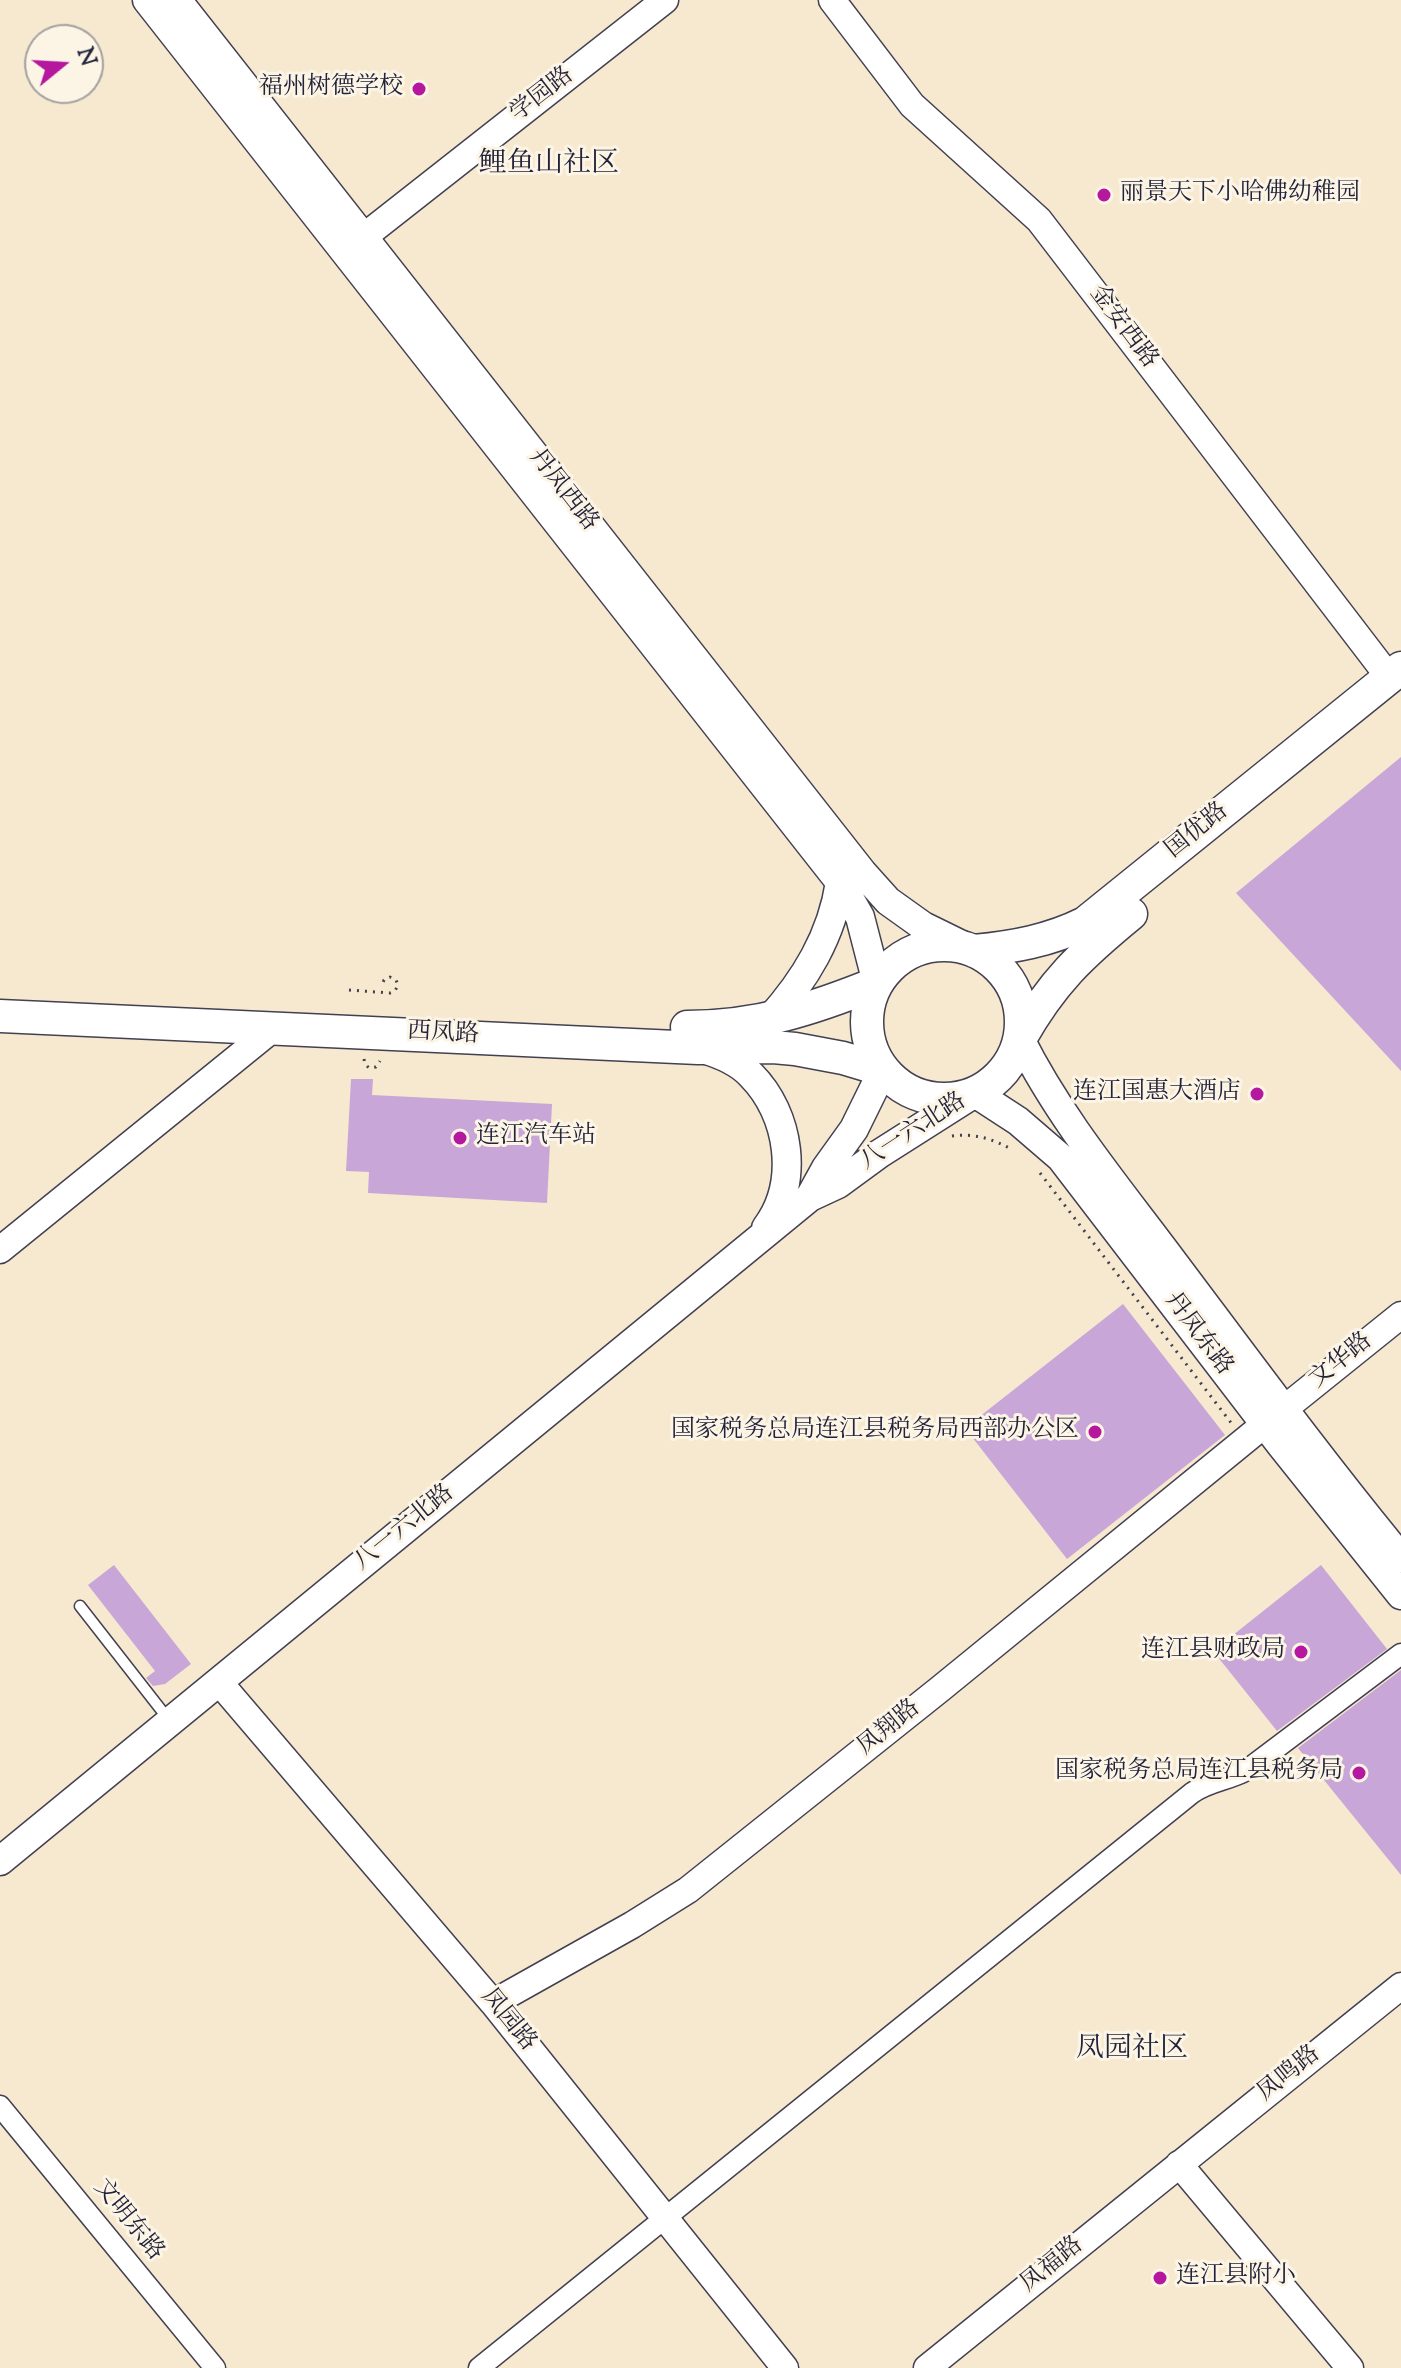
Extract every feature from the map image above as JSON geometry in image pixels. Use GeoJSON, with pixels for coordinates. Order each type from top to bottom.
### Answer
{"type":"FeatureCollection","features":[{"type":"Feature","properties":{"kind":"main road","name":"丹凤西路"},"geometry":{"type":"LineString","coordinates":[[147,0],[354,245],[862,872],[888,901],[923,926],[974,951]]}},
{"type":"Feature","properties":{"kind":"main road","name":"丹凤西路"},"geometry":{"type":"LineString","coordinates":[[177,0],[354,245],[840,882],[860,917],[877,983]]}},
{"type":"Feature","properties":{"kind":"main road","name":"国优路"},"geometry":{"type":"LineString","coordinates":[[974,951],[1033,943],[1085,923],[1397,680]]}},
{"type":"Feature","properties":{"kind":"main road","name":"国优路"},"geometry":{"type":"LineString","coordinates":[[1020,1039],[1055,984],[1098,941],[1397,680]]}},
{"type":"Feature","properties":{"kind":"main road"},"geometry":{"type":"LineString","coordinates":[[769,1020],[792,994],[816,957],[836,909],[840,882]]}},
{"type":"Feature","properties":{"kind":"main road"},"geometry":{"type":"LineString","coordinates":[[952,945],[974,951],[992,962],[1007,977],[1017,996],[1021,1017],[1020,1039],[1011,1061],[996,1080],[975,1093],[956,1099],[935,1099],[915,1094],[883,1070],[874,1054],[868,1036],[867,1018],[877,983],[900,959],[930,946],[952,945]]}},
{"type":"Feature","properties":{"kind":"main road","name":"西凤路"},"geometry":{"type":"LineString","coordinates":[[0,996],[673,1027],[721,1026],[769,1020],[818,1006],[877,983]]}},
{"type":"Feature","properties":{"kind":"main road","name":"西凤路"},"geometry":{"type":"LineString","coordinates":[[0,1016],[698,1048],[773,1047],[843,1058],[883,1070]]}},
{"type":"Feature","properties":{"kind":"main road","name":"丹凤东路"},"geometry":{"type":"LineString","coordinates":[[1020,1039],[1049,1093],[1265,1425],[1401,1558]]}},
{"type":"Feature","properties":{"kind":"main road"},"geometry":{"type":"LineString","coordinates":[[698,1048],[717,1053],[749,1072],[765,1091],[781,1124],[786,1154],[785,1183],[774,1218],[756,1242]]}},
{"type":"Feature","properties":{"kind":"main road","name":"八一六北路"},"geometry":{"type":"LineString","coordinates":[[810,1197],[854,1129],[883,1070]]}},
{"type":"Feature","properties":{"kind":"main road","name":"丹凤东路"},"geometry":{"type":"LineString","coordinates":[[975,1093],[1018,1121],[1061,1158],[1265,1425],[1401,1595]]}},
{"type":"Feature","properties":{"kind":"main road","name":"八一六北路"},"geometry":{"type":"LineString","coordinates":[[0,1861],[810,1197],[838,1184],[975,1093]]}},
{"type":"Feature","properties":{"kind":"street","name":"学园路"},"geometry":{"type":"LineString","coordinates":[[354,245],[665,0]]}},
{"type":"Feature","properties":{"kind":"street","name":"金安西路"},"geometry":{"type":"LineString","coordinates":[[832,0],[912,105],[1039,220],[1397,680]]}},
{"type":"Feature","properties":{"kind":"street"},"geometry":{"type":"LineString","coordinates":[[0,1250],[275,1027]]}},
{"type":"Feature","properties":{"kind":"street","name":"文华路"},"geometry":{"type":"LineString","coordinates":[[1265,1425],[1401,1315]]}},
{"type":"Feature","properties":{"kind":"street","name":"凤翔路"},"geometry":{"type":"LineString","coordinates":[[493,2003],[688,1890],[1265,1425]]}},
{"type":"Feature","properties":{"kind":"street"},"geometry":{"type":"LineString","coordinates":[[479,2368],[1192,1793],[1208,1783],[1231,1778],[1247,1770],[1401,1654]]}},
{"type":"Feature","properties":{"kind":"street","name":"凤园路"},"geometry":{"type":"LineString","coordinates":[[219,1682],[493,2003],[785,2368]]}},
{"type":"Feature","properties":{"kind":"street","name":"凤鸣路"},"geometry":{"type":"LineString","coordinates":[[1179,2164],[1401,1986]]}},
{"type":"Feature","properties":{"kind":"street","name":"文明东路"},"geometry":{"type":"LineString","coordinates":[[0,2106],[215,2368]]}},
{"type":"Feature","properties":{"kind":"street"},"geometry":{"type":"LineString","coordinates":[[1179,2164],[1350,2368]]}},
{"type":"Feature","properties":{"kind":"street","name":"凤福路"},"geometry":{"type":"LineString","coordinates":[[927,2368],[1179,2164]]}},
{"type":"Feature","properties":{"kind":"lane"},"geometry":{"type":"LineString","coordinates":[[80,1606],[171,1722]]}},
{"type":"Feature","properties":{"kind":"path"},"geometry":{"type":"LineString","coordinates":[[349,990],[390,993],[398,988],[393,977],[386,978],[382,985]]}},
{"type":"Feature","properties":{"kind":"path"},"geometry":{"type":"LineString","coordinates":[[950,1136],[991,1138],[1016,1151]]}},
{"type":"Feature","properties":{"kind":"path"},"geometry":{"type":"LineString","coordinates":[[1040,1172],[1265,1425]]}},
{"type":"Feature","properties":{"kind":"building"},"geometry":{"type":"Polygon","coordinates":[[[1401,757],[1401,1071],[1236,893],[1401,757]]]}},
{"type":"Feature","properties":{"kind":"building","name":"连江汽车站"},"geometry":{"type":"Polygon","coordinates":[[[351,1079],[373,1079],[372,1095],[552,1104],[547,1203],[368,1193],[369,1172],[346,1171],[351,1079]]]}},
{"type":"Feature","properties":{"kind":"building","name":"国家税务总局连江县税务局西部办公区"},"geometry":{"type":"Polygon","coordinates":[[[1123,1304],[1225,1435],[1067,1559],[965,1428],[1123,1304]]]}},
{"type":"Feature","properties":{"kind":"building"},"geometry":{"type":"Polygon","coordinates":[[[114,1565],[191,1664],[165,1684],[153,1686],[146,1678],[155,1671],[88,1585],[114,1565]]]}},
{"type":"Feature","properties":{"kind":"building","name":"连江县财政局"},"geometry":{"type":"Polygon","coordinates":[[[1321,1565],[1387,1649],[1277,1731],[1213,1651],[1321,1565]]]}},
{"type":"Feature","properties":{"kind":"building","name":"国家税务总局连江县税务局"},"geometry":{"type":"Polygon","coordinates":[[[1401,1670],[1401,1875],[1298,1748],[1401,1670]]]}},
{"type":"Feature","properties":{"kind":"place","name":"福州树德学校"},"geometry":{"type":"Point","coordinates":[419,89]}},
{"type":"Feature","properties":{"kind":"place","name":"丽景天下小哈佛幼稚园"},"geometry":{"type":"Point","coordinates":[1104,195]}},
{"type":"Feature","properties":{"kind":"place","name":"连江国惠大酒店"},"geometry":{"type":"Point","coordinates":[1257,1094]}},
{"type":"Feature","properties":{"kind":"place","name":"连江汽车站"},"geometry":{"type":"Point","coordinates":[460,1138]}},
{"type":"Feature","properties":{"kind":"place","name":"国家税务总局连江县税务局西部办公区"},"geometry":{"type":"Point","coordinates":[1095,1432]}},
{"type":"Feature","properties":{"kind":"place","name":"连江县财政局"},"geometry":{"type":"Point","coordinates":[1301,1652]}},
{"type":"Feature","properties":{"kind":"place","name":"国家税务总局连江县税务局"},"geometry":{"type":"Point","coordinates":[1359,1773]}},
{"type":"Feature","properties":{"kind":"place","name":"连江县附小"},"geometry":{"type":"Point","coordinates":[1160,2278]}},
{"type":"Feature","properties":{"kind":"district","name":"鲤鱼山社区"},"geometry":{"type":"Point","coordinates":[549,166]}},
{"type":"Feature","properties":{"kind":"district","name":"凤园社区"},"geometry":{"type":"Point","coordinates":[1132,2051]}}]}
